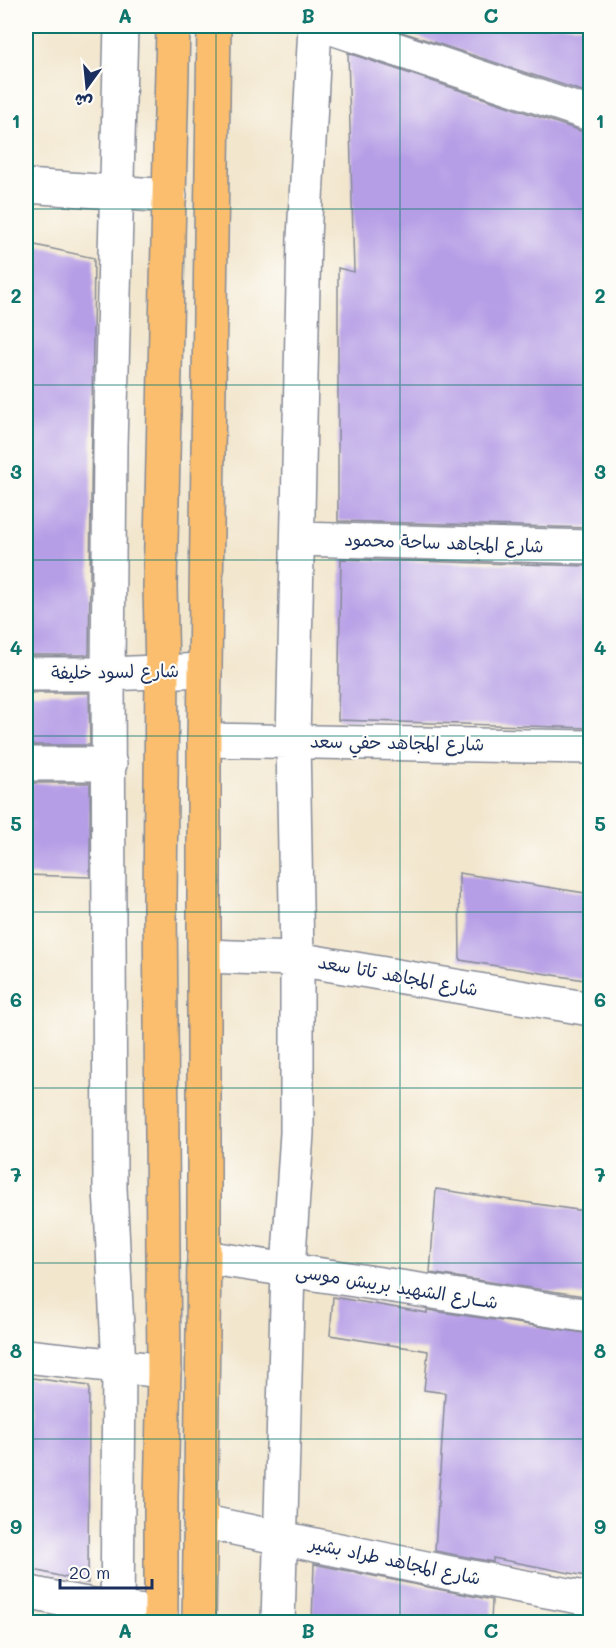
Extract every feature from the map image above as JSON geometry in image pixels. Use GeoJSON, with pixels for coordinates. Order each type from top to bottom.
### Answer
{"type":"FeatureCollection","features":[{"type":"Feature","properties":{"kind":"highway"},"geometry":{"type":"LineString","coordinates":[[161,1618],[164,1371],[160,586],[173,26]]}},
{"type":"Feature","properties":{"kind":"highway"},"geometry":{"type":"LineString","coordinates":[[199,1623],[204,1257],[204,740],[214,26]]}},
{"type":"Feature","properties":{"kind":"street"},"geometry":{"type":"LineString","coordinates":[[117,1616],[119,1367],[111,1188],[108,674],[121,26]]}},
{"type":"Feature","properties":{"kind":"street"},"geometry":{"type":"LineString","coordinates":[[278,1623],[288,1270],[297,1133],[293,741],[304,238],[315,26]]}},
{"type":"Feature","properties":{"kind":"street"},"geometry":{"type":"LineString","coordinates":[[326,26],[591,114]]}},
{"type":"Feature","properties":{"kind":"street"},"geometry":{"type":"LineString","coordinates":[[26,186],[170,196]]}},
{"type":"Feature","properties":{"kind":"street","name":"شارع المجاهد ساحة محمود"},"geometry":{"type":"LineString","coordinates":[[298,539],[591,547]]}},
{"type":"Feature","properties":{"kind":"street","name":"شارع لسود خليفة"},"geometry":{"type":"LineString","coordinates":[[26,674],[108,674],[205,670]]}},
{"type":"Feature","properties":{"kind":"street","name":"شارع المجاهد حفي سعد"},"geometry":{"type":"LineString","coordinates":[[204,740],[591,747]]}},
{"type":"Feature","properties":{"kind":"street"},"geometry":{"type":"LineString","coordinates":[[26,764],[110,764]]}},
{"type":"Feature","properties":{"kind":"street","name":"شارع المجاهد تاتا سعد"},"geometry":{"type":"LineString","coordinates":[[204,956],[297,959],[591,1009]]}},
{"type":"Feature","properties":{"kind":"street","name":"شــارع الشهيد بريبش موسى"},"geometry":{"type":"LineString","coordinates":[[204,1257],[591,1316]]}},
{"type":"Feature","properties":{"kind":"street"},"geometry":{"type":"LineString","coordinates":[[26,1356],[164,1371]]}},
{"type":"Feature","properties":{"kind":"street","name":"شارع المجاهد طراد بشير"},"geometry":{"type":"LineString","coordinates":[[200,1521],[450,1573],[591,1599]]}},
{"type":"Feature","properties":{"kind":"street"},"geometry":{"type":"LineString","coordinates":[[26,1592],[117,1616],[161,1618]]}},
{"type":"Feature","properties":{"kind":"building"},"geometry":{"type":"Polygon","coordinates":[[[384,26],[591,26],[591,94],[384,26]]]}},
{"type":"Feature","properties":{"kind":"building"},"geometry":{"type":"Polygon","coordinates":[[[348,53],[584,132],[591,132],[591,528],[338,521],[338,268],[354,272],[348,53]]]}},
{"type":"Feature","properties":{"kind":"building"},"geometry":{"type":"Polygon","coordinates":[[[26,243],[94,258],[89,655],[26,655],[26,243]]]}},
{"type":"Feature","properties":{"kind":"building"},"geometry":{"type":"Polygon","coordinates":[[[341,559],[591,566],[591,728],[338,720],[341,559]]]}},
{"type":"Feature","properties":{"kind":"building"},"geometry":{"type":"Polygon","coordinates":[[[26,693],[89,693],[90,745],[26,745],[26,693]]]}},
{"type":"Feature","properties":{"kind":"building"},"geometry":{"type":"Polygon","coordinates":[[[26,783],[90,783],[90,877],[26,875],[26,783]]]}},
{"type":"Feature","properties":{"kind":"building"},"geometry":{"type":"Polygon","coordinates":[[[459,873],[591,894],[591,981],[460,960],[459,873]]]}},
{"type":"Feature","properties":{"kind":"building"},"geometry":{"type":"Polygon","coordinates":[[[436,1189],[591,1212],[591,1297],[430,1273],[436,1189]]]}},
{"type":"Feature","properties":{"kind":"building"},"geometry":{"type":"Polygon","coordinates":[[[333,1297],[427,1313],[427,1310],[591,1334],[591,1577],[493,1558],[493,1562],[435,1551],[445,1393],[424,1390],[428,1351],[330,1335],[333,1297]]]}},
{"type":"Feature","properties":{"kind":"building"},"geometry":{"type":"Polygon","coordinates":[[[26,1377],[89,1386],[88,1583],[26,1568],[26,1377]]]}},
{"type":"Feature","properties":{"kind":"building"},"geometry":{"type":"Polygon","coordinates":[[[314,1564],[492,1600],[491,1623],[312,1623],[314,1564]]]}}]}
